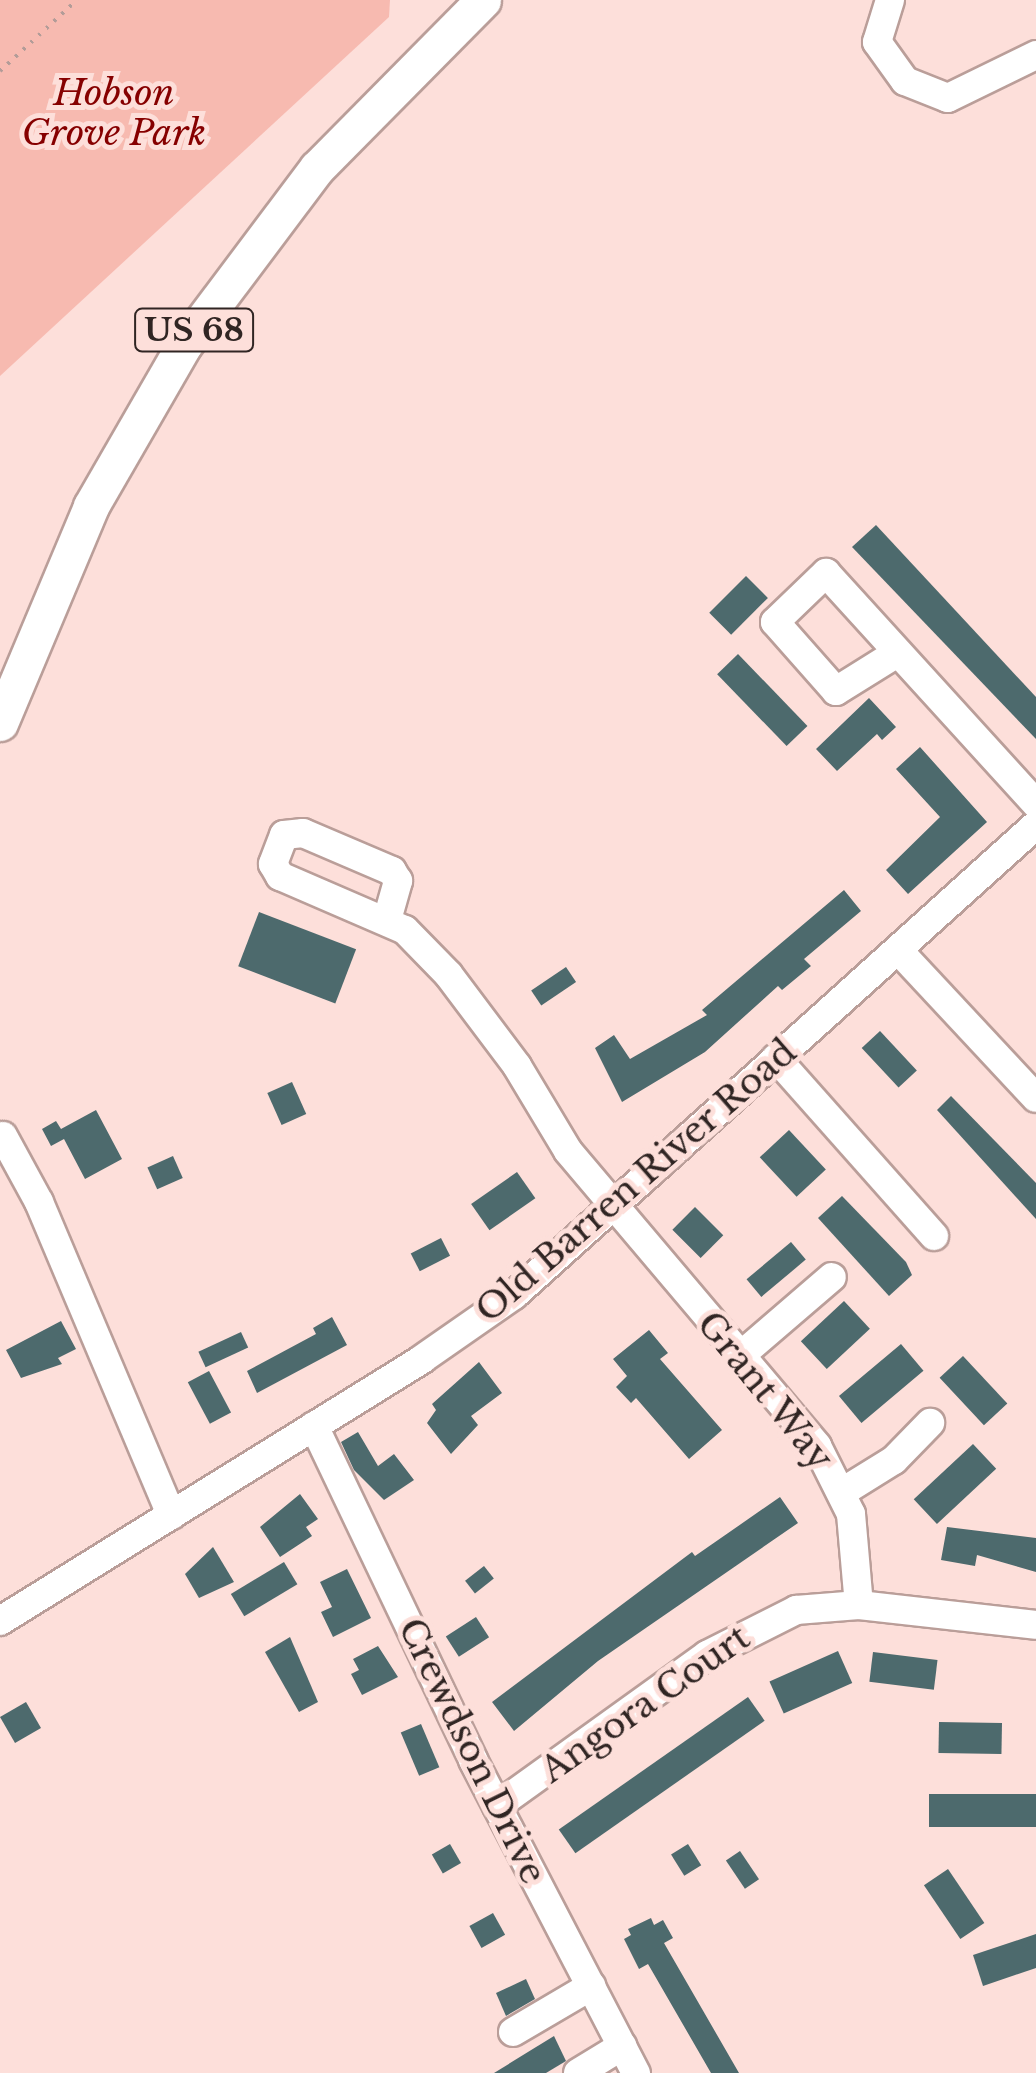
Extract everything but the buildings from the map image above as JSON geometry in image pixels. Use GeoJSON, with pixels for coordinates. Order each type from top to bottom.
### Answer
{"type":"FeatureCollection","features":[{"type":"Feature","properties":{"kind":"main road","name":"US 68"},"geometry":{"type":"LineString","coordinates":[[0,723],[90,506],[184,346],[317,168],[484,0]]}},
{"type":"Feature","properties":{"kind":"street"},"geometry":{"type":"LineString","coordinates":[[890,0],[877,42],[904,81],[948,98],[1036,55]]}},
{"type":"Feature","properties":{"kind":"street"},"geometry":{"type":"LineString","coordinates":[[898,653],[1036,804]]}},
{"type":"Feature","properties":{"kind":"street","name":"Old Barren River Road"},"geometry":{"type":"LineString","coordinates":[[0,1621],[314,1426],[514,1295],[611,1203],[1036,825]]}},
{"type":"Feature","properties":{"kind":"street","name":"Grant Way"},"geometry":{"type":"LineString","coordinates":[[387,920],[448,974],[517,1066],[568,1151],[800,1424],[844,1491],[858,1604]]}},
{"type":"Feature","properties":{"kind":"street"},"geometry":{"type":"LineString","coordinates":[[898,950],[1036,1098]]}},
{"type":"Feature","properties":{"kind":"street"},"geometry":{"type":"LineString","coordinates":[[776,1058],[934,1236]]}},
{"type":"Feature","properties":{"kind":"street"},"geometry":{"type":"LineString","coordinates":[[2,1136],[47,1219],[170,1516]]}},
{"type":"Feature","properties":{"kind":"street"},"geometry":{"type":"LineString","coordinates":[[740,1356],[832,1277]]}},
{"type":"Feature","properties":{"kind":"street"},"geometry":{"type":"LineString","coordinates":[[844,1491],[894,1460],[930,1423]]}},
{"type":"Feature","properties":{"kind":"street","name":"Crewdson Drive"},"geometry":{"type":"LineString","coordinates":[[314,1426],[497,1806],[636,2073]]}},
{"type":"Feature","properties":{"kind":"street","name":"Angora Court"},"geometry":{"type":"LineString","coordinates":[[497,1806],[750,1629],[796,1610],[858,1604],[1036,1625]]}},
{"type":"Feature","properties":{"kind":"street"},"geometry":{"type":"LineString","coordinates":[[513,2032],[591,1986]]}},
{"type":"Feature","properties":{"kind":"street"},"geometry":{"type":"LineString","coordinates":[[578,2073],[622,2046]]}},
{"type":"Feature","properties":{"kind":"path"},"geometry":{"type":"LineString","coordinates":[[0,71],[77,0]]}},
{"type":"Feature","properties":{"kind":"green space","name":"Hobson Grove Park"},"geometry":{"type":"Polygon","coordinates":[[[0,0],[390,0],[389,17],[0,376],[0,0]]]}}]}
